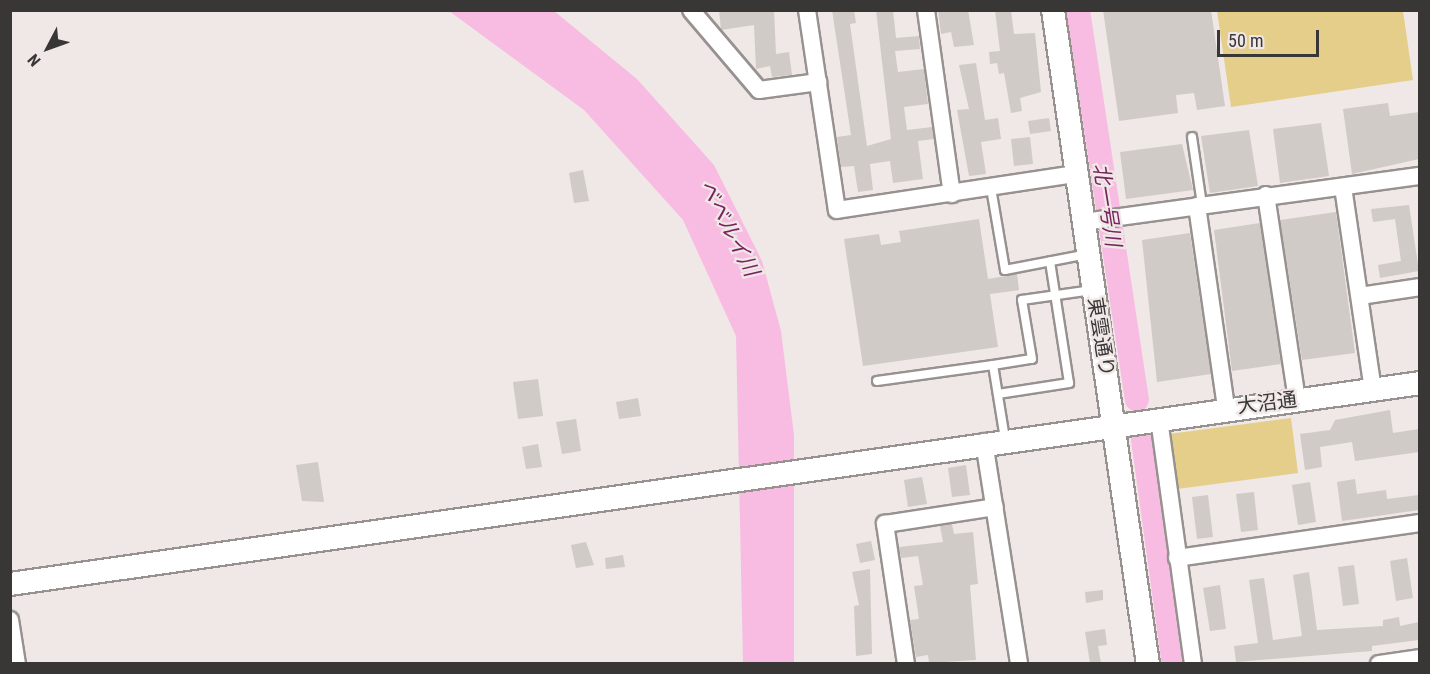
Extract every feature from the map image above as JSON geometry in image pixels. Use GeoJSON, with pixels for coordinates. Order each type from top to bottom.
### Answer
{"type":"FeatureCollection","features":[{"type":"Feature","properties":{"kind":"street"},"geometry":{"type":"LineString","coordinates":[[691,10],[759,90],[818,82]]}},
{"type":"Feature","properties":{"kind":"street"},"geometry":{"type":"LineString","coordinates":[[807,10],[837,210],[1076,174]]}},
{"type":"Feature","properties":{"kind":"street"},"geometry":{"type":"LineString","coordinates":[[926,10],[952,194]]}},
{"type":"Feature","properties":{"kind":"street","name":"東雲通り"},"geometry":{"type":"LineString","coordinates":[[1053,10],[1076,174],[1101,220],[1088,254],[1148,663]]}},
{"type":"Feature","properties":{"kind":"street"},"geometry":{"type":"LineString","coordinates":[[1101,220],[1266,195],[1343,188],[1419,176]]}},
{"type":"Feature","properties":{"kind":"street"},"geometry":{"type":"LineString","coordinates":[[1343,188],[1373,389]]}},
{"type":"Feature","properties":{"kind":"street"},"geometry":{"type":"LineString","coordinates":[[1266,195],[1297,399]]}},
{"type":"Feature","properties":{"kind":"street"},"geometry":{"type":"LineString","coordinates":[[1200,205],[1226,408]]}},
{"type":"Feature","properties":{"kind":"street"},"geometry":{"type":"LineString","coordinates":[[1360,296],[1419,287]]}},
{"type":"Feature","properties":{"kind":"street","name":"大沼通"},"geometry":{"type":"LineString","coordinates":[[10,584],[995,440],[1419,383]]}},
{"type":"Feature","properties":{"kind":"street"},"geometry":{"type":"LineString","coordinates":[[1159,419],[1193,663]]}},
{"type":"Feature","properties":{"kind":"street"},"geometry":{"type":"LineString","coordinates":[[995,440],[994,507],[1019,663]]}},
{"type":"Feature","properties":{"kind":"street"},"geometry":{"type":"LineString","coordinates":[[906,663],[885,524],[994,507]]}},
{"type":"Feature","properties":{"kind":"street"},"geometry":{"type":"LineString","coordinates":[[1177,558],[1419,523]]}},
{"type":"Feature","properties":{"kind":"street"},"geometry":{"type":"LineString","coordinates":[[10,620],[17,663]]}},
{"type":"Feature","properties":{"kind":"street"},"geometry":{"type":"LineString","coordinates":[[1379,663],[1419,658]]}},
{"type":"Feature","properties":{"kind":"lane"},"geometry":{"type":"LineString","coordinates":[[1192,137],[1200,205]]}},
{"type":"Feature","properties":{"kind":"lane"},"geometry":{"type":"LineString","coordinates":[[991,188],[1005,270],[1088,254]]}},
{"type":"Feature","properties":{"kind":"lane"},"geometry":{"type":"LineString","coordinates":[[998,394],[1069,383],[1050,261]]}},
{"type":"Feature","properties":{"kind":"lane"},"geometry":{"type":"LineString","coordinates":[[877,381],[1032,359],[1022,300],[1093,290]]}},
{"type":"Feature","properties":{"kind":"lane"},"geometry":{"type":"LineString","coordinates":[[993,365],[998,394],[995,440]]}},
{"type":"Feature","properties":{"kind":"shaded area"},"geometry":{"type":"Polygon","coordinates":[[[1217,11],[1403,11],[1413,80],[1231,107],[1217,11]]]}},
{"type":"Feature","properties":{"kind":"shaded area"},"geometry":{"type":"Polygon","coordinates":[[[1291,418],[1298,473],[1177,489],[1169,434],[1291,418]]]}},
{"type":"Feature","properties":{"kind":"water","name":"ベベルイ川"},"geometry":{"type":"Polygon","coordinates":[[[449,11],[554,11],[637,79],[714,165],[762,261],[781,331],[794,435],[794,663],[743,663],[736,336],[683,220],[584,110],[449,11]]]}},
{"type":"Feature","properties":{"kind":"building"},"geometry":{"type":"Polygon","coordinates":[[[719,10],[774,10],[776,54],[789,52],[792,75],[772,77],[770,66],[756,69],[754,25],[721,30],[719,10]]]}},
{"type":"Feature","properties":{"kind":"building"},"geometry":{"type":"Polygon","coordinates":[[[832,10],[854,10],[856,23],[850,24],[867,146],[891,139],[876,10],[893,10],[896,38],[919,36],[920,49],[895,51],[898,72],[924,69],[928,104],[904,107],[907,130],[932,127],[934,139],[918,141],[923,179],[893,183],[890,161],[870,164],[873,190],[858,192],[854,166],[841,167],[837,137],[851,135],[832,10]]]}},
{"type":"Feature","properties":{"kind":"building"},"geometry":{"type":"Polygon","coordinates":[[[938,10],[968,10],[974,45],[954,47],[951,32],[941,34],[938,10]]]}},
{"type":"Feature","properties":{"kind":"building"},"geometry":{"type":"Polygon","coordinates":[[[995,10],[1011,10],[1014,34],[1035,33],[1041,92],[1020,98],[1022,111],[1011,113],[1004,73],[999,74],[997,63],[990,64],[989,52],[1000,51],[995,10]]]}},
{"type":"Feature","properties":{"kind":"building"},"geometry":{"type":"Polygon","coordinates":[[[1103,10],[1211,10],[1225,106],[1197,110],[1194,93],[1176,95],[1178,113],[1119,121],[1103,10]]]}},
{"type":"Feature","properties":{"kind":"building"},"geometry":{"type":"Polygon","coordinates":[[[976,63],[985,120],[998,118],[1001,139],[981,142],[986,174],[969,176],[957,110],[969,109],[959,65],[976,63]]]}},
{"type":"Feature","properties":{"kind":"building"},"geometry":{"type":"Polygon","coordinates":[[[1388,103],[1390,116],[1419,112],[1419,159],[1352,174],[1343,109],[1388,103]]]}},
{"type":"Feature","properties":{"kind":"building"},"geometry":{"type":"Polygon","coordinates":[[[1049,118],[1051,131],[1030,134],[1028,121],[1049,118]]]}},
{"type":"Feature","properties":{"kind":"building"},"geometry":{"type":"Polygon","coordinates":[[[1321,123],[1329,176],[1280,183],[1273,129],[1321,123]]]}},
{"type":"Feature","properties":{"kind":"building"},"geometry":{"type":"Polygon","coordinates":[[[1249,130],[1258,186],[1210,193],[1201,136],[1249,130]]]}},
{"type":"Feature","properties":{"kind":"building"},"geometry":{"type":"Polygon","coordinates":[[[1030,137],[1033,164],[1014,166],[1011,139],[1030,137]]]}},
{"type":"Feature","properties":{"kind":"building"},"geometry":{"type":"Polygon","coordinates":[[[1182,144],[1193,190],[1126,199],[1120,152],[1182,144]]]}},
{"type":"Feature","properties":{"kind":"building"},"geometry":{"type":"Polygon","coordinates":[[[583,170],[589,201],[574,203],[569,173],[583,170]]]}},
{"type":"Feature","properties":{"kind":"building"},"geometry":{"type":"Polygon","coordinates":[[[1409,205],[1419,271],[1380,278],[1378,265],[1401,261],[1395,219],[1373,222],[1371,209],[1409,205]]]}},
{"type":"Feature","properties":{"kind":"building"},"geometry":{"type":"Polygon","coordinates":[[[1336,212],[1355,353],[1302,360],[1280,220],[1336,212]]]}},
{"type":"Feature","properties":{"kind":"building"},"geometry":{"type":"Polygon","coordinates":[[[979,219],[988,279],[1017,274],[1019,290],[990,294],[998,347],[863,366],[844,239],[879,234],[881,245],[901,242],[899,231],[979,219]]]}},
{"type":"Feature","properties":{"kind":"building"},"geometry":{"type":"Polygon","coordinates":[[[1260,223],[1281,364],[1232,371],[1214,230],[1260,223]]]}},
{"type":"Feature","properties":{"kind":"building"},"geometry":{"type":"Polygon","coordinates":[[[1190,233],[1211,374],[1157,382],[1142,240],[1190,233]]]}},
{"type":"Feature","properties":{"kind":"building"},"geometry":{"type":"Polygon","coordinates":[[[538,379],[543,416],[518,419],[513,382],[538,379]]]}},
{"type":"Feature","properties":{"kind":"building"},"geometry":{"type":"Polygon","coordinates":[[[638,398],[641,416],[619,419],[616,402],[638,398]]]}},
{"type":"Feature","properties":{"kind":"building"},"geometry":{"type":"Polygon","coordinates":[[[1390,410],[1393,433],[1419,429],[1419,452],[1355,461],[1352,442],[1320,447],[1322,467],[1305,470],[1300,434],[1330,430],[1335,420],[1390,410]]]}},
{"type":"Feature","properties":{"kind":"building"},"geometry":{"type":"Polygon","coordinates":[[[576,419],[581,451],[562,454],[556,422],[576,419]]]}},
{"type":"Feature","properties":{"kind":"building"},"geometry":{"type":"Polygon","coordinates":[[[538,444],[542,467],[526,469],[522,447],[538,444]]]}},
{"type":"Feature","properties":{"kind":"building"},"geometry":{"type":"Polygon","coordinates":[[[318,462],[324,502],[302,501],[296,465],[318,462]]]}},
{"type":"Feature","properties":{"kind":"building"},"geometry":{"type":"Polygon","coordinates":[[[966,465],[970,495],[952,497],[948,468],[966,465]]]}},
{"type":"Feature","properties":{"kind":"building"},"geometry":{"type":"Polygon","coordinates":[[[922,477],[927,504],[908,507],[904,480],[922,477]]]}},
{"type":"Feature","properties":{"kind":"building"},"geometry":{"type":"Polygon","coordinates":[[[1355,479],[1357,494],[1386,490],[1387,499],[1419,495],[1419,510],[1342,521],[1337,482],[1355,479]]]}},
{"type":"Feature","properties":{"kind":"building"},"geometry":{"type":"Polygon","coordinates":[[[1310,482],[1316,522],[1298,525],[1292,485],[1310,482]]]}},
{"type":"Feature","properties":{"kind":"building"},"geometry":{"type":"Polygon","coordinates":[[[1254,492],[1258,530],[1241,532],[1236,494],[1254,492]]]}},
{"type":"Feature","properties":{"kind":"building"},"geometry":{"type":"Polygon","coordinates":[[[1208,495],[1213,537],[1197,539],[1192,497],[1208,495]]]}},
{"type":"Feature","properties":{"kind":"building"},"geometry":{"type":"Polygon","coordinates":[[[952,524],[954,534],[973,532],[978,584],[970,585],[976,660],[929,663],[928,655],[916,657],[910,620],[919,619],[914,586],[923,585],[918,556],[901,558],[899,547],[943,542],[940,526],[952,524]]]}},
{"type":"Feature","properties":{"kind":"building"},"geometry":{"type":"Polygon","coordinates":[[[871,541],[875,560],[860,563],[856,544],[871,541]]]}},
{"type":"Feature","properties":{"kind":"building"},"geometry":{"type":"Polygon","coordinates":[[[586,542],[594,565],[576,568],[571,545],[586,542]]]}},
{"type":"Feature","properties":{"kind":"building"},"geometry":{"type":"Polygon","coordinates":[[[623,555],[625,567],[606,569],[605,558],[623,555]]]}},
{"type":"Feature","properties":{"kind":"building"},"geometry":{"type":"Polygon","coordinates":[[[1407,558],[1413,598],[1396,601],[1390,561],[1407,558]]]}},
{"type":"Feature","properties":{"kind":"building"},"geometry":{"type":"Polygon","coordinates":[[[1354,565],[1359,604],[1343,606],[1338,567],[1354,565]]]}},
{"type":"Feature","properties":{"kind":"building"},"geometry":{"type":"Polygon","coordinates":[[[870,569],[872,654],[856,656],[854,606],[859,605],[852,572],[870,569]]]}},
{"type":"Feature","properties":{"kind":"building"},"geometry":{"type":"Polygon","coordinates":[[[1309,572],[1317,630],[1383,626],[1383,620],[1399,617],[1400,626],[1419,622],[1419,640],[1372,646],[1372,651],[1236,662],[1234,646],[1258,643],[1249,580],[1264,578],[1273,640],[1302,636],[1293,575],[1309,572]]]}},
{"type":"Feature","properties":{"kind":"building"},"geometry":{"type":"Polygon","coordinates":[[[1220,585],[1226,629],[1210,631],[1203,588],[1220,585]]]}},
{"type":"Feature","properties":{"kind":"building"},"geometry":{"type":"Polygon","coordinates":[[[1103,590],[1103,600],[1086,603],[1085,592],[1103,590]]]}},
{"type":"Feature","properties":{"kind":"building"},"geometry":{"type":"Polygon","coordinates":[[[1105,629],[1107,645],[1098,646],[1101,663],[1090,663],[1085,632],[1105,629]]]}},
{"type":"Feature","properties":{"kind":"waterway","name":"北一号川"},"geometry":{"type":"LineString","coordinates":[[1078,10],[1137,400]]}},
{"type":"Feature","properties":{"kind":"waterway","name":"北一号川"},"geometry":{"type":"LineString","coordinates":[[1143,439],[1174,664]]}}]}
